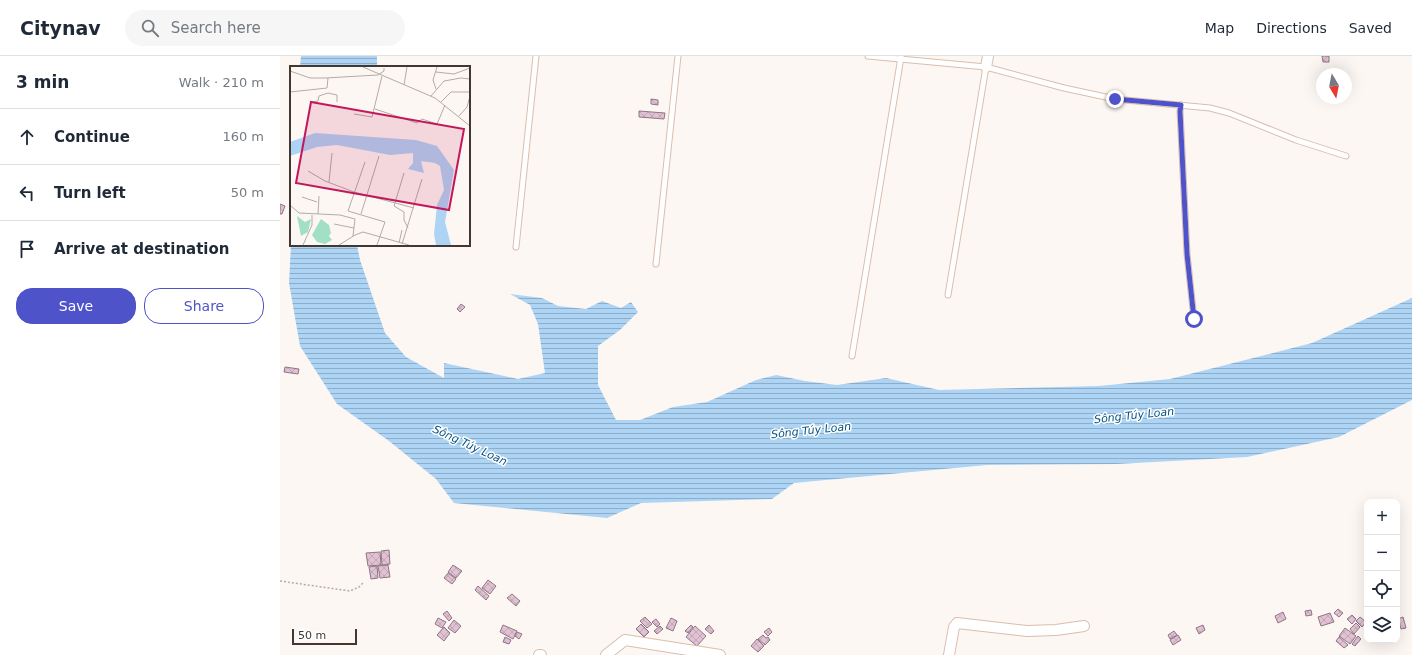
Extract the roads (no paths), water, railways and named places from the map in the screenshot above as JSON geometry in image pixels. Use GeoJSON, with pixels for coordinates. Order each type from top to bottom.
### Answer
{"type":"FeatureCollection","features":[{"type":"Feature","properties":{"kind":"street"},"geometry":{"type":"LineString","coordinates":[[986,67],[988,56]]}},
{"type":"Feature","properties":{"kind":"street"},"geometry":{"type":"LineString","coordinates":[[949,655],[954,627],[957,623],[1027,631],[1056,630],[1084,626]]}},
{"type":"Feature","properties":{"kind":"street"},"geometry":{"type":"LineString","coordinates":[[606,655],[625,640],[720,655]]}},
{"type":"Feature","properties":{"kind":"lane"},"geometry":{"type":"LineString","coordinates":[[516,247],[536,56]]}},
{"type":"Feature","properties":{"kind":"lane"},"geometry":{"type":"LineString","coordinates":[[656,264],[678,56]]}},
{"type":"Feature","properties":{"kind":"lane"},"geometry":{"type":"LineString","coordinates":[[868,56],[901,57],[986,67],[1064,88],[1115,99],[1210,108],[1229,113],[1296,140],[1346,156]]}},
{"type":"Feature","properties":{"kind":"lane"},"geometry":{"type":"LineString","coordinates":[[852,356],[901,57]]}},
{"type":"Feature","properties":{"kind":"lane"},"geometry":{"type":"LineString","coordinates":[[948,295],[986,67]]}},
{"type":"Feature","properties":{"kind":"lane"},"geometry":{"type":"LineString","coordinates":[[1181,105],[1180,111],[1187,254],[1194,319]]}},
{"type":"Feature","properties":{"kind":"water"},"geometry":{"type":"Polygon","coordinates":[[[301,56],[377,56],[377,66],[300,66],[301,56]]]}},
{"type":"Feature","properties":{"kind":"water","name":"Sông Túy Loan"},"geometry":{"type":"Polygon","coordinates":[[[291,246],[357,246],[360,260],[385,333],[406,357],[444,378],[444,363],[518,379],[545,373],[538,324],[530,305],[510,294],[542,298],[558,306],[586,309],[602,301],[621,308],[631,302],[638,312],[620,330],[598,346],[598,385],[616,420],[640,420],[673,407],[707,402],[756,380],[776,375],[805,381],[837,385],[886,378],[939,390],[1099,386],[1170,379],[1312,343],[1412,298],[1412,400],[1339,437],[1247,457],[1117,464],[987,465],[794,483],[772,499],[641,503],[607,518],[454,503],[436,479],[389,441],[337,404],[300,346],[289,283],[291,246]]]}}]}
